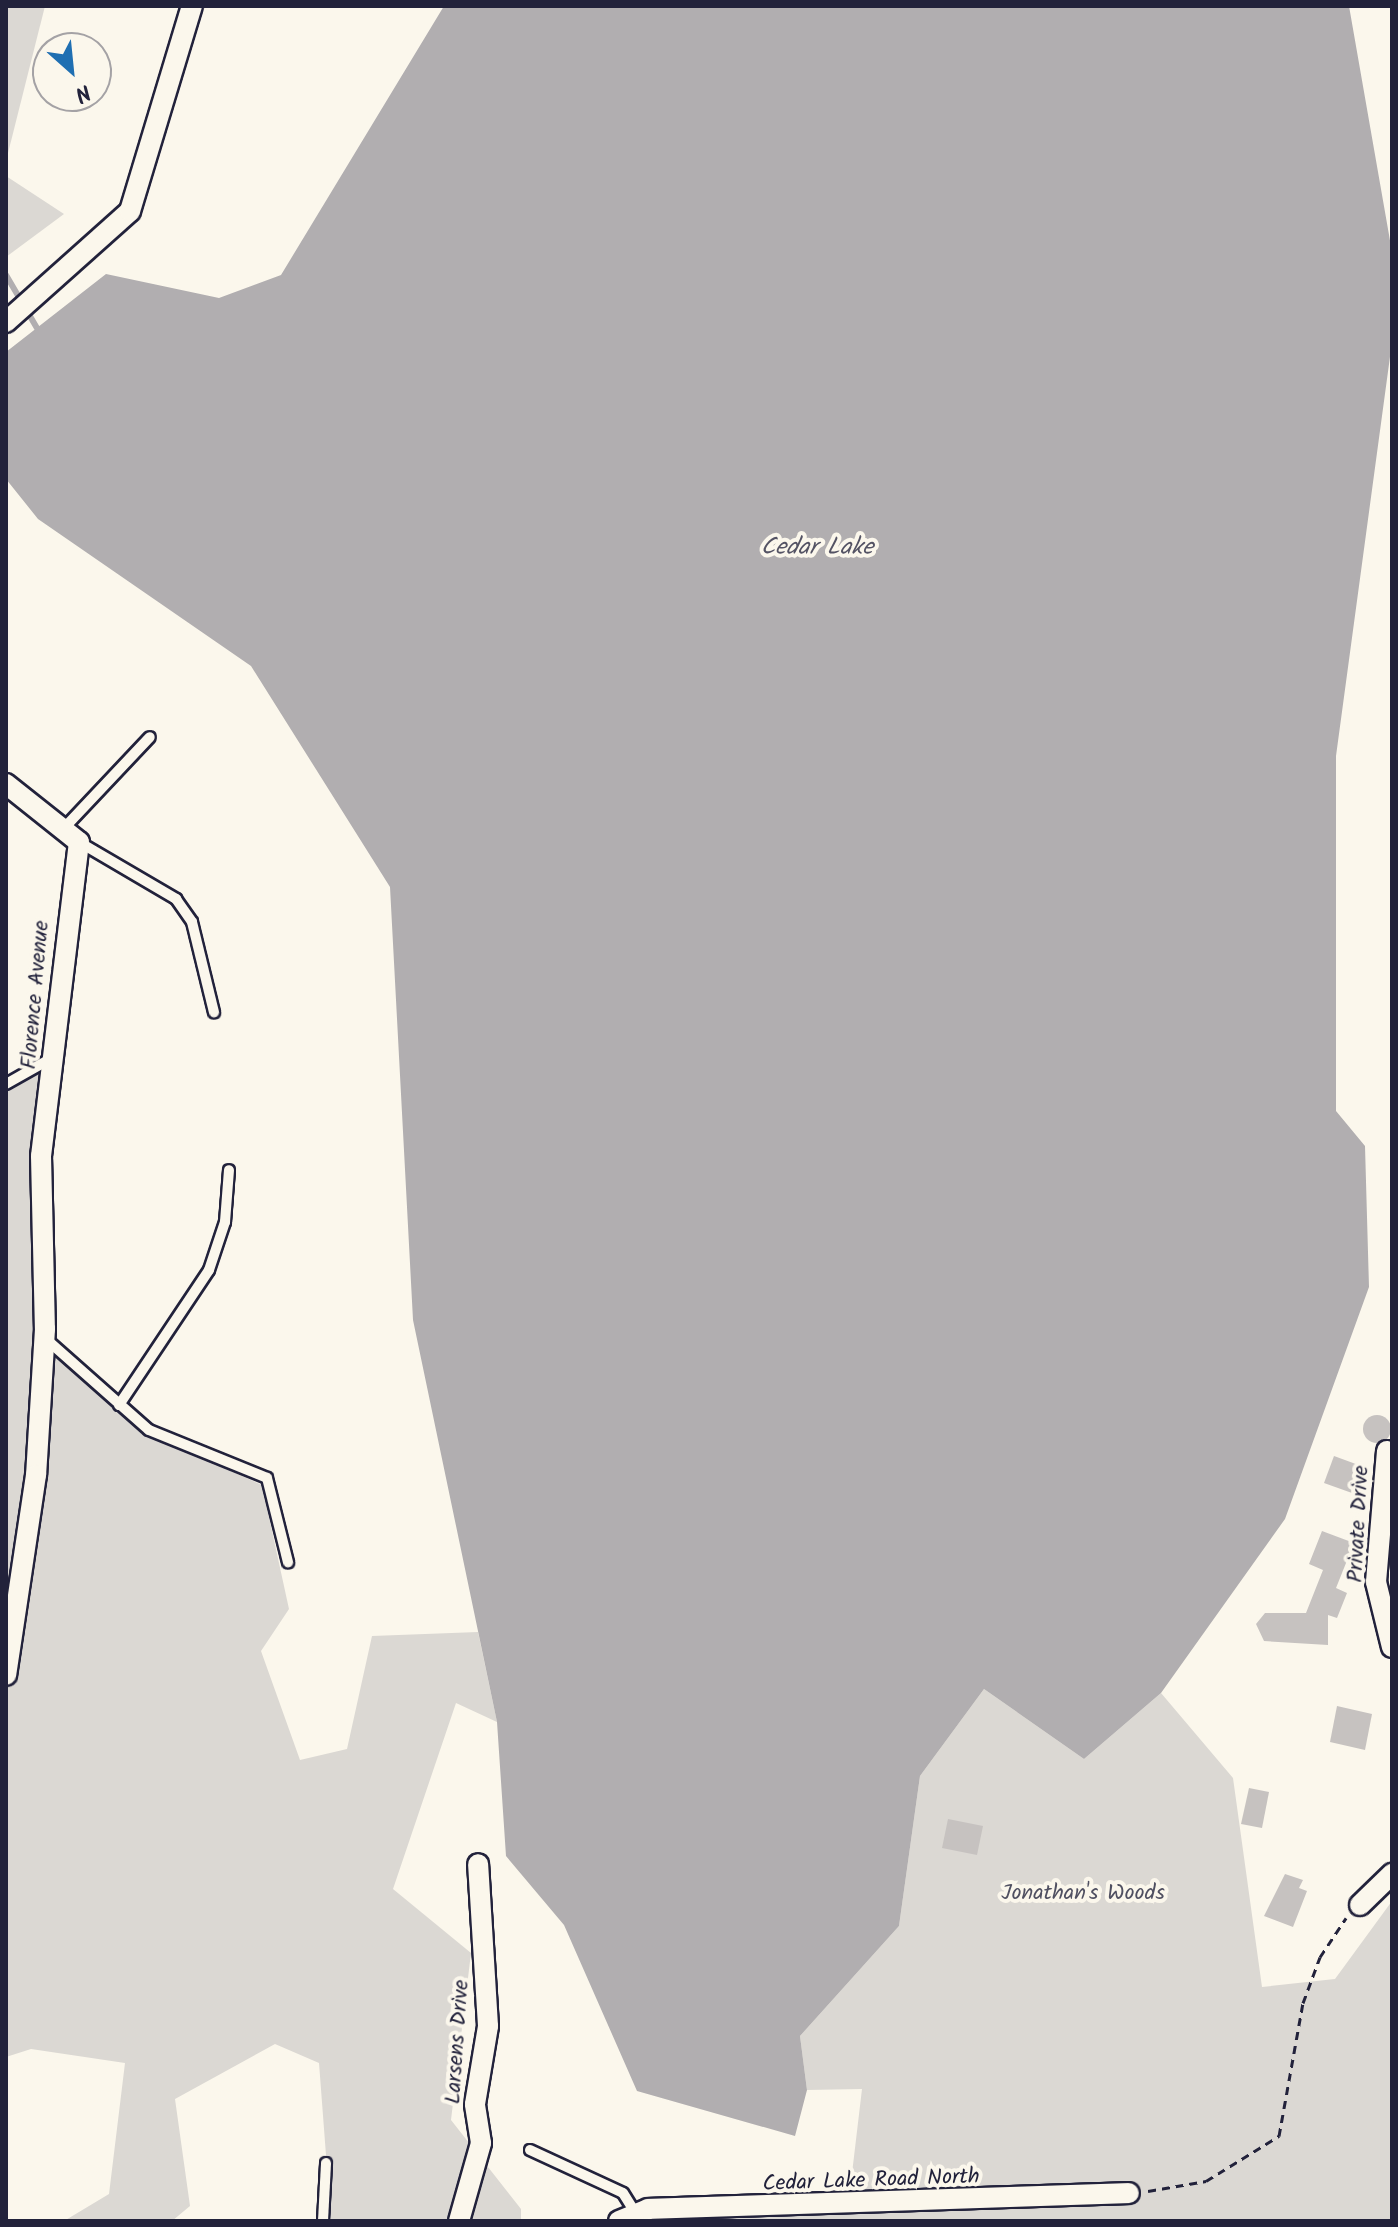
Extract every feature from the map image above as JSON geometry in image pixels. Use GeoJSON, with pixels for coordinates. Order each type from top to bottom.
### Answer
{"type":"FeatureCollection","features":[{"type":"Feature","properties":{"kind":"street"},"geometry":{"type":"LineString","coordinates":[[21,313],[130,211],[192,6]]}},
{"type":"Feature","properties":{"kind":"street"},"geometry":{"type":"LineString","coordinates":[[6,784],[72,834]]}},
{"type":"Feature","properties":{"kind":"street","name":"Florence Avenue"},"geometry":{"type":"LineString","coordinates":[[6,1675],[31,1531],[44,1338],[41,1156],[53,1057],[72,834]]}},
{"type":"Feature","properties":{"kind":"street","name":"Private Drive"},"geometry":{"type":"LineString","coordinates":[[1387,1451],[1376,1582],[1392,1647]]}},
{"type":"Feature","properties":{"kind":"street","name":"Larsens Drive"},"geometry":{"type":"LineString","coordinates":[[459,2221],[481,2143],[475,2104],[488,2026],[478,1864]]}},
{"type":"Feature","properties":{"kind":"street"},"geometry":{"type":"LineString","coordinates":[[1360,1905],[1392,1874]]}},
{"type":"Feature","properties":{"kind":"street","name":"Cedar Lake Road North"},"geometry":{"type":"LineString","coordinates":[[627,2217],[1129,2193]]}},
{"type":"Feature","properties":{"kind":"lane"},"geometry":{"type":"LineString","coordinates":[[150,737],[72,834],[176,899],[192,922],[214,1012]]}},
{"type":"Feature","properties":{"kind":"lane"},"geometry":{"type":"LineString","coordinates":[[6,1084],[53,1057]]}},
{"type":"Feature","properties":{"kind":"lane"},"geometry":{"type":"LineString","coordinates":[[119,1405],[209,1270],[225,1222],[229,1170]]}},
{"type":"Feature","properties":{"kind":"lane"},"geometry":{"type":"LineString","coordinates":[[44,1338],[119,1405],[178,1445],[267,1478],[288,1562]]}},
{"type":"Feature","properties":{"kind":"lane"},"geometry":{"type":"LineString","coordinates":[[530,2150],[623,2193],[627,2217]]}},
{"type":"Feature","properties":{"kind":"lane"},"geometry":{"type":"LineString","coordinates":[[323,2221],[326,2163]]}},
{"type":"Feature","properties":{"kind":"path"},"geometry":{"type":"LineString","coordinates":[[1129,2193],[1206,2181],[1279,2136],[1303,2003],[1320,1957],[1360,1905]]}},
{"type":"Feature","properties":{"kind":"green space"},"geometry":{"type":"Polygon","coordinates":[[[6,6],[45,6],[38,32],[32,32],[32,58],[6,161],[6,6]]]}},
{"type":"Feature","properties":{"kind":"green space"},"geometry":{"type":"Polygon","coordinates":[[[6,176],[64,214],[6,257],[6,176]]]}},
{"type":"Feature","properties":{"kind":"green space"},"geometry":{"type":"Polygon","coordinates":[[[51,1057],[45,1337],[152,1436],[262,1485],[289,1609],[261,1651],[300,1760],[347,1749],[372,1636],[478,1632],[497,1722],[456,1703],[393,1889],[471,1953],[451,2120],[521,2209],[521,2221],[331,2221],[319,2063],[275,2044],[175,2099],[190,2206],[172,2221],[64,2221],[109,2194],[125,2063],[31,2049],[6,2057],[6,1085],[51,1057]]]}},
{"type":"Feature","properties":{"kind":"green space","name":"Jonathan's Woods"},"geometry":{"type":"Polygon","coordinates":[[[984,1689],[1084,1759],[1161,1693],[1233,1778],[1262,1987],[1335,1979],[1392,1901],[1392,2221],[655,2221],[848,2207],[862,2089],[807,2090],[800,2036],[899,1926],[920,1776],[984,1689]]]}},
{"type":"Feature","properties":{"kind":"water","name":"Cedar Lake"},"geometry":{"type":"Polygon","coordinates":[[[444,6],[1349,6],[1392,252],[1392,342],[1336,756],[1336,1111],[1365,1146],[1369,1287],[1285,1519],[1161,1693],[1084,1759],[984,1689],[920,1776],[899,1926],[800,2036],[807,2090],[795,2136],[637,2091],[564,1925],[506,1856],[497,1722],[413,1320],[390,887],[251,666],[38,519],[6,479],[6,352],[106,274],[219,298],[281,275],[444,6]]]}},
{"type":"Feature","properties":{"kind":"building"},"geometry":{"type":"Polygon","coordinates":[[[1377,1415],[1387,1419],[1391,1429],[1387,1439],[1377,1443],[1367,1439],[1363,1429],[1367,1419],[1377,1415]]]}},
{"type":"Feature","properties":{"kind":"building"},"geometry":{"type":"Polygon","coordinates":[[[1334,1456],[1364,1467],[1352,1493],[1324,1483],[1334,1456]]]}},
{"type":"Feature","properties":{"kind":"building"},"geometry":{"type":"Polygon","coordinates":[[[1322,1531],[1354,1543],[1336,1588],[1347,1593],[1337,1618],[1328,1615],[1328,1645],[1264,1641],[1256,1624],[1265,1613],[1306,1613],[1323,1570],[1309,1564],[1322,1531]]]}},
{"type":"Feature","properties":{"kind":"building"},"geometry":{"type":"Polygon","coordinates":[[[1337,1706],[1372,1714],[1365,1750],[1330,1742],[1337,1706]]]}},
{"type":"Feature","properties":{"kind":"building"},"geometry":{"type":"Polygon","coordinates":[[[1249,1788],[1269,1792],[1262,1828],[1241,1824],[1249,1788]]]}},
{"type":"Feature","properties":{"kind":"building"},"geometry":{"type":"Polygon","coordinates":[[[948,1819],[983,1826],[977,1855],[942,1848],[948,1819]]]}},
{"type":"Feature","properties":{"kind":"building"},"geometry":{"type":"Polygon","coordinates":[[[1285,1874],[1303,1880],[1299,1888],[1307,1891],[1293,1927],[1264,1916],[1285,1874]]]}},
{"type":"Feature","properties":{"kind":"waterway"},"geometry":{"type":"LineString","coordinates":[[6,275],[37,328]]}}]}
